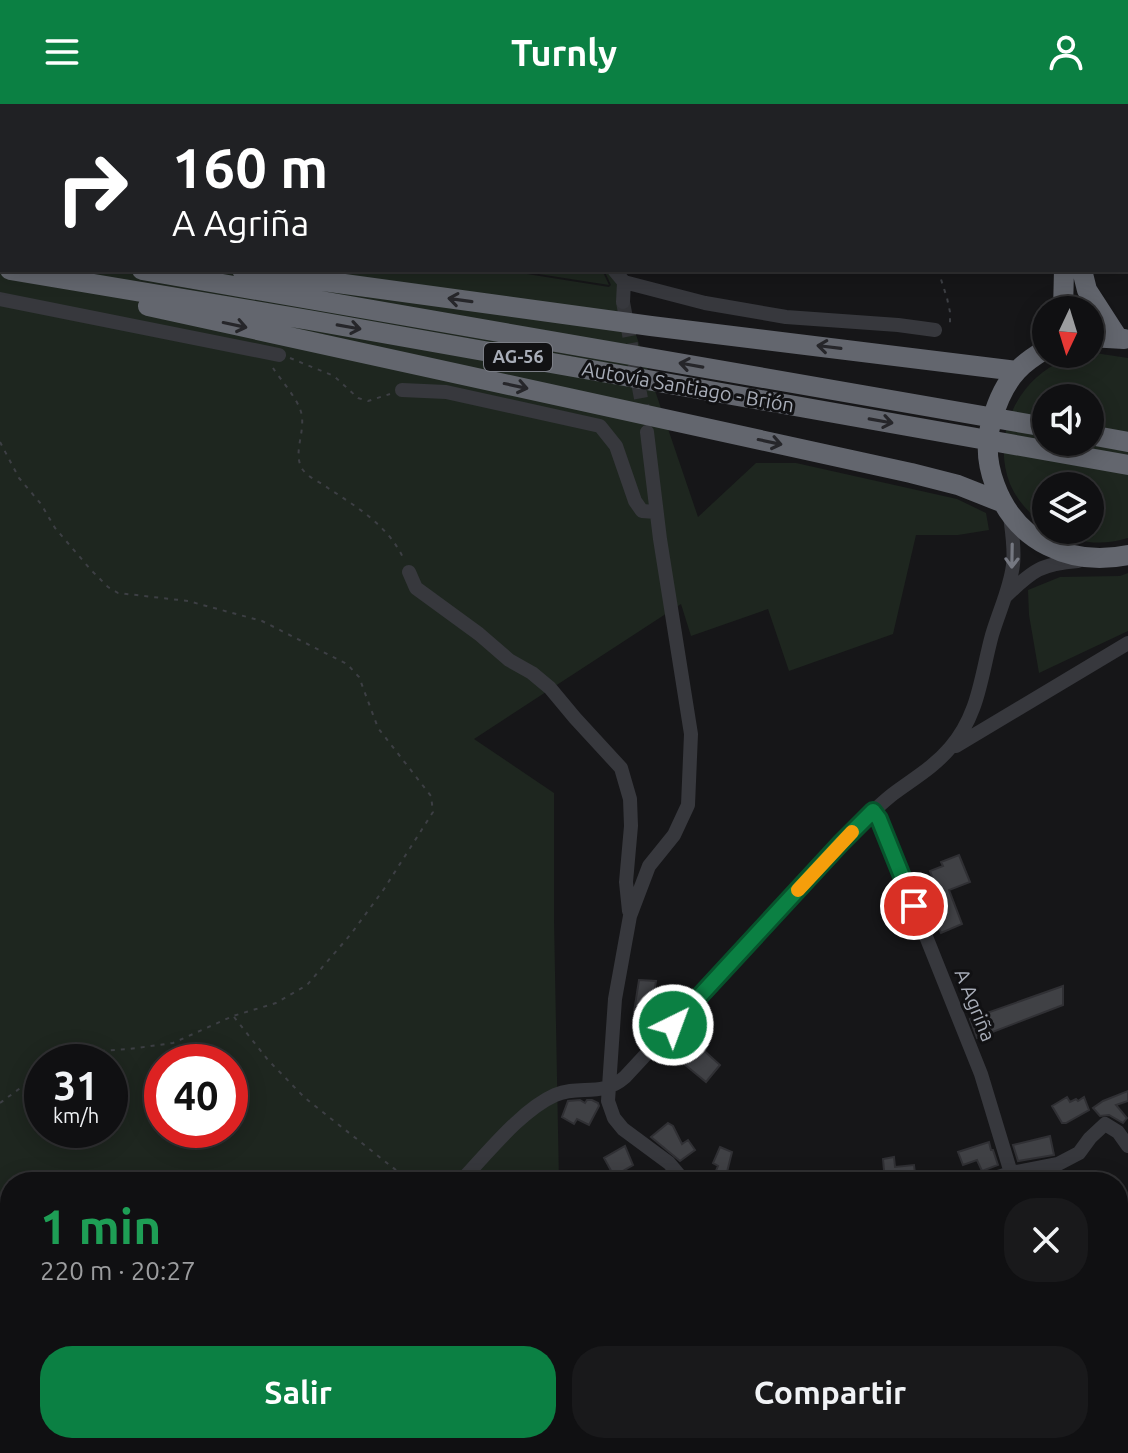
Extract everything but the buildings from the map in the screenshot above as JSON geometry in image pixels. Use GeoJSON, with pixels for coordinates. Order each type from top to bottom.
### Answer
{"type":"FeatureCollection","features":[{"type":"Feature","properties":{"kind":"highway","name":"Autovía Santiago - Brión"},"geometry":{"type":"LineString","coordinates":[[22,272],[1128,465]]}},
{"type":"Feature","properties":{"kind":"highway","name":"Autovía Santiago - Brión"},"geometry":{"type":"LineString","coordinates":[[154,272],[1032,425]]}},
{"type":"Feature","properties":{"kind":"highway"},"geometry":{"type":"LineString","coordinates":[[257,272],[636,324],[1017,371]]}},
{"type":"Feature","properties":{"kind":"highway"},"geometry":{"type":"LineString","coordinates":[[1063,296],[1064,272]]}},
{"type":"Feature","properties":{"kind":"highway"},"geometry":{"type":"LineString","coordinates":[[1082,272],[1087,290],[1123,339]]}},
{"type":"Feature","properties":{"kind":"highway"},"geometry":{"type":"LineString","coordinates":[[79,282],[132,303],[911,473],[958,485],[1006,509]]}},
{"type":"Feature","properties":{"kind":"highway"},"geometry":{"type":"LineString","coordinates":[[1032,359],[1017,371],[997,400],[987,434],[989,469],[1006,509],[1034,539],[1064,554],[1097,559],[1128,555]]}},
{"type":"Feature","properties":{"kind":"highway"},"geometry":{"type":"LineString","coordinates":[[1104,438],[1128,442]]}},
{"type":"Feature","properties":{"kind":"street"},"geometry":{"type":"LineString","coordinates":[[623,302],[619,276],[705,303],[786,317],[935,330]]}},
{"type":"Feature","properties":{"kind":"street"},"geometry":{"type":"LineString","coordinates":[[0,299],[273,354]]}},
{"type":"Feature","properties":{"kind":"street"},"geometry":{"type":"LineString","coordinates":[[402,390],[446,392],[600,426],[616,446],[635,501],[642,511],[656,512]]}},
{"type":"Feature","properties":{"kind":"street"},"geometry":{"type":"LineString","coordinates":[[647,432],[656,512],[691,734],[688,805],[674,835],[649,866],[630,916],[615,999],[608,1101],[614,1118],[623,1129],[677,1172]]}},
{"type":"Feature","properties":{"kind":"street"},"geometry":{"type":"LineString","coordinates":[[949,750],[965,729],[975,708],[991,638],[1006,596],[1013,553],[1006,509]]}},
{"type":"Feature","properties":{"kind":"street"},"geometry":{"type":"LineString","coordinates":[[1006,596],[1041,567],[1097,559]]}},
{"type":"Feature","properties":{"kind":"street"},"geometry":{"type":"LineString","coordinates":[[409,572],[416,588],[550,688],[621,768],[630,799],[626,882],[630,916]]}},
{"type":"Feature","properties":{"kind":"street"},"geometry":{"type":"LineString","coordinates":[[470,1172],[542,1102],[565,1091],[594,1091],[620,1082],[873,811],[949,750],[1128,643]]}},
{"type":"Feature","properties":{"kind":"street","name":"A Agriña"},"geometry":{"type":"LineString","coordinates":[[873,811],[879,819],[981,1074],[1011,1172]]}},
{"type":"Feature","properties":{"kind":"street"},"geometry":{"type":"LineString","coordinates":[[1016,1172],[1058,1164],[1079,1153],[1105,1124],[1118,1132],[1128,1146]]}},
{"type":"Feature","properties":{"kind":"path"},"geometry":{"type":"LineString","coordinates":[[935,330],[950,323],[947,298],[939,272]]}},
{"type":"Feature","properties":{"kind":"path"},"geometry":{"type":"LineString","coordinates":[[402,390],[368,401],[358,398],[334,376],[303,362],[273,354],[268,359],[300,409],[303,426],[300,465],[305,474],[389,534],[409,572]]}},
{"type":"Feature","properties":{"kind":"path"},"geometry":{"type":"LineString","coordinates":[[0,442],[19,478],[41,504],[55,528],[108,587],[118,593],[188,601],[262,621],[347,664],[359,677],[378,728],[431,796],[433,812],[384,889],[351,934],[307,985],[276,1003],[233,1016],[173,1043],[128,1049]]}},
{"type":"Feature","properties":{"kind":"path"},"geometry":{"type":"LineString","coordinates":[[233,1016],[268,1060],[305,1098],[398,1172]]}},
{"type":"Feature","properties":{"kind":"path"},"geometry":{"type":"LineString","coordinates":[[0,1103],[24,1085]]}},
{"type":"Feature","properties":{"kind":"shaded area"},"geometry":{"type":"Polygon","coordinates":[[[0,272],[514,272],[609,287],[611,285],[605,272],[615,272],[698,517],[756,463],[796,463],[957,499],[986,513],[989,530],[958,535],[916,535],[893,634],[789,671],[768,609],[691,636],[681,604],[474,739],[554,793],[559,1172],[0,1172],[0,272]]]}},
{"type":"Feature","properties":{"kind":"shaded area"},"geometry":{"type":"Polygon","coordinates":[[[526,272],[603,272],[609,285],[526,272]]]}},
{"type":"Feature","properties":{"kind":"shaded area"},"geometry":{"type":"Polygon","coordinates":[[[1104,354],[1128,358],[1128,538],[1104,542],[1104,472],[1032,472],[1032,515],[1010,484],[1005,466],[1006,429],[1021,395],[1033,381],[1047,369],[1104,368],[1104,354]]]}},
{"type":"Feature","properties":{"kind":"shaded area"},"geometry":{"type":"Polygon","coordinates":[[[1128,573],[1128,631],[1039,673],[1028,590],[1060,577],[1120,576],[1128,573]]]}},
{"type":"Feature","properties":{"kind":"tunnel"},"geometry":{"type":"LineString","coordinates":[[623,302],[645,420]]}},
{"type":"Feature","properties":{"kind":"slow traffic"},"geometry":{"type":"LineString","coordinates":[[798,890],[852,832]]}},
{"type":"Feature","properties":{"kind":"route"},"geometry":{"type":"LineString","coordinates":[[673,1025],[873,811],[914,906]]}}]}
